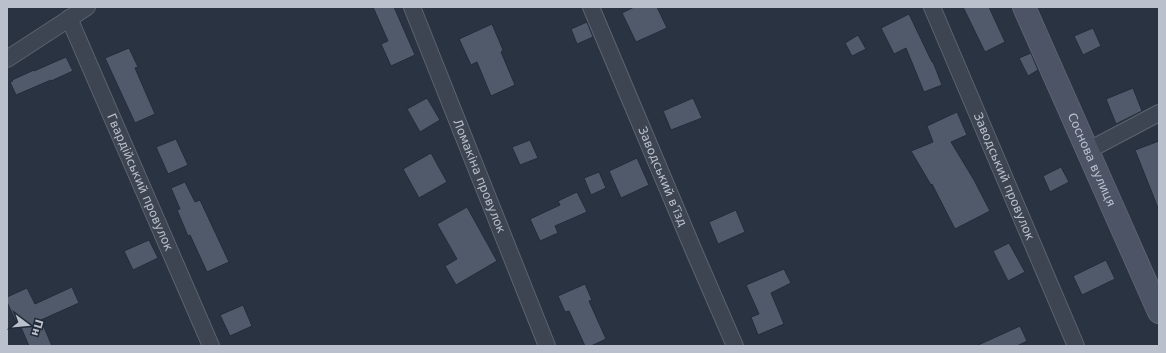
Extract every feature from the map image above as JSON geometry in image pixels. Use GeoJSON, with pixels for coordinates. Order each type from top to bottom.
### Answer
{"type":"FeatureCollection","features":[{"type":"Feature","properties":{"kind":"street"},"geometry":{"type":"LineString","coordinates":[[7,59],[87,7]]}},
{"type":"Feature","properties":{"kind":"street","name":"Ломакіна провулок"},"geometry":{"type":"LineString","coordinates":[[412,7],[547,346]]}},
{"type":"Feature","properties":{"kind":"street","name":"Заводський в’їзд"},"geometry":{"type":"LineString","coordinates":[[591,7],[735,346]]}},
{"type":"Feature","properties":{"kind":"street","name":"Заводський провулок"},"geometry":{"type":"LineString","coordinates":[[932,7],[1076,346]]}},
{"type":"Feature","properties":{"kind":"street","name":"Соснова вулиця"},"geometry":{"type":"LineString","coordinates":[[1024,7],[1159,312]]}},
{"type":"Feature","properties":{"kind":"street","name":"Гвардійський провулок"},"geometry":{"type":"LineString","coordinates":[[69,18],[211,346]]}},
{"type":"Feature","properties":{"kind":"street"},"geometry":{"type":"LineString","coordinates":[[1087,151],[1159,113]]}},
{"type":"Feature","properties":{"kind":"building"},"geometry":{"type":"Polygon","coordinates":[[[373,7],[394,7],[415,55],[391,66],[381,44],[388,41],[373,7]]]}},
{"type":"Feature","properties":{"kind":"building"},"geometry":{"type":"Polygon","coordinates":[[[634,7],[657,7],[667,28],[636,42],[622,13],[634,7]]]}},
{"type":"Feature","properties":{"kind":"building"},"geometry":{"type":"Polygon","coordinates":[[[963,7],[989,7],[1005,42],[985,52],[963,7]]]}},
{"type":"Feature","properties":{"kind":"building"},"geometry":{"type":"Polygon","coordinates":[[[909,14],[933,62],[942,85],[924,92],[906,48],[894,54],[881,28],[909,14]]]}},
{"type":"Feature","properties":{"kind":"building"},"geometry":{"type":"Polygon","coordinates":[[[587,22],[593,37],[577,44],[571,29],[587,22]]]}},
{"type":"Feature","properties":{"kind":"building"},"geometry":{"type":"Polygon","coordinates":[[[492,24],[503,50],[501,52],[515,85],[491,96],[477,62],[471,65],[459,39],[492,24]]]}},
{"type":"Feature","properties":{"kind":"building"},"geometry":{"type":"Polygon","coordinates":[[[1093,28],[1101,46],[1083,55],[1074,36],[1093,28]]]}},
{"type":"Feature","properties":{"kind":"building"},"geometry":{"type":"Polygon","coordinates":[[[858,35],[866,49],[852,56],[845,43],[858,35]]]}},
{"type":"Feature","properties":{"kind":"building"},"geometry":{"type":"Polygon","coordinates":[[[129,48],[138,67],[135,68],[155,114],[135,123],[105,58],[129,48]]]}},
{"type":"Feature","properties":{"kind":"building"},"geometry":{"type":"Polygon","coordinates":[[[1031,53],[1038,70],[1028,76],[1019,58],[1031,53]]]}},
{"type":"Feature","properties":{"kind":"building"},"geometry":{"type":"Polygon","coordinates":[[[66,57],[73,71],[16,95],[10,82],[13,81],[12,80],[66,57]]]}},
{"type":"Feature","properties":{"kind":"building"},"geometry":{"type":"Polygon","coordinates":[[[1133,88],[1142,111],[1116,124],[1106,99],[1133,88]]]}},
{"type":"Feature","properties":{"kind":"building"},"geometry":{"type":"Polygon","coordinates":[[[427,98],[440,120],[420,132],[407,109],[427,98]]]}},
{"type":"Feature","properties":{"kind":"building"},"geometry":{"type":"Polygon","coordinates":[[[693,98],[702,118],[671,130],[663,111],[693,98]]]}},
{"type":"Feature","properties":{"kind":"building"},"geometry":{"type":"Polygon","coordinates":[[[957,112],[967,135],[951,142],[974,180],[990,211],[955,229],[932,184],[931,185],[911,151],[933,142],[927,126],[957,112]]]}},
{"type":"Feature","properties":{"kind":"building"},"geometry":{"type":"Polygon","coordinates":[[[176,139],[188,165],[168,174],[156,147],[176,139]]]}},
{"type":"Feature","properties":{"kind":"building"},"geometry":{"type":"Polygon","coordinates":[[[530,140],[538,158],[520,165],[512,147],[530,140]]]}},
{"type":"Feature","properties":{"kind":"building"},"geometry":{"type":"Polygon","coordinates":[[[1159,141],[1159,208],[1158,208],[1135,150],[1159,141]]]}},
{"type":"Feature","properties":{"kind":"building"},"geometry":{"type":"Polygon","coordinates":[[[431,153],[447,182],[419,198],[403,169],[431,153]]]}},
{"type":"Feature","properties":{"kind":"building"},"geometry":{"type":"Polygon","coordinates":[[[637,158],[649,185],[621,198],[609,171],[637,158]]]}},
{"type":"Feature","properties":{"kind":"building"},"geometry":{"type":"Polygon","coordinates":[[[1061,167],[1069,182],[1050,192],[1043,176],[1061,167]]]}},
{"type":"Feature","properties":{"kind":"building"},"geometry":{"type":"Polygon","coordinates":[[[599,172],[606,188],[591,195],[584,178],[599,172]]]}},
{"type":"Feature","properties":{"kind":"building"},"geometry":{"type":"Polygon","coordinates":[[[185,182],[195,202],[200,200],[229,262],[207,272],[190,235],[188,236],[177,210],[180,209],[171,188],[185,182]]]}},
{"type":"Feature","properties":{"kind":"building"},"geometry":{"type":"Polygon","coordinates":[[[577,192],[587,212],[555,226],[558,233],[540,241],[530,219],[560,205],[558,201],[577,192]]]}},
{"type":"Feature","properties":{"kind":"building"},"geometry":{"type":"Polygon","coordinates":[[[467,207],[497,261],[456,285],[445,266],[457,259],[437,224],[467,207]]]}},
{"type":"Feature","properties":{"kind":"building"},"geometry":{"type":"Polygon","coordinates":[[[736,210],[745,232],[718,244],[709,222],[736,210]]]}},
{"type":"Feature","properties":{"kind":"building"},"geometry":{"type":"Polygon","coordinates":[[[149,240],[158,258],[133,270],[124,251],[149,240]]]}},
{"type":"Feature","properties":{"kind":"building"},"geometry":{"type":"Polygon","coordinates":[[[1009,243],[1025,272],[1008,281],[993,251],[1009,243]]]}},
{"type":"Feature","properties":{"kind":"building"},"geometry":{"type":"Polygon","coordinates":[[[1106,260],[1115,279],[1082,295],[1073,276],[1106,260]]]}},
{"type":"Feature","properties":{"kind":"building"},"geometry":{"type":"Polygon","coordinates":[[[784,269],[791,283],[771,293],[784,324],[758,335],[751,317],[759,314],[746,285],[784,269]]]}},
{"type":"Feature","properties":{"kind":"building"},"geometry":{"type":"Polygon","coordinates":[[[585,284],[592,300],[589,301],[606,339],[591,346],[585,346],[569,311],[565,312],[558,296],[585,284]]]}},
{"type":"Feature","properties":{"kind":"building"},"geometry":{"type":"Polygon","coordinates":[[[72,287],[79,303],[41,320],[52,346],[29,346],[20,325],[18,326],[7,302],[7,297],[27,288],[35,304],[72,287]]]}},
{"type":"Feature","properties":{"kind":"building"},"geometry":{"type":"Polygon","coordinates":[[[243,305],[252,326],[230,336],[220,315],[243,305]]]}},
{"type":"Feature","properties":{"kind":"building"},"geometry":{"type":"Polygon","coordinates":[[[1020,326],[1027,341],[1017,346],[976,346],[1020,326]]]}}]}
